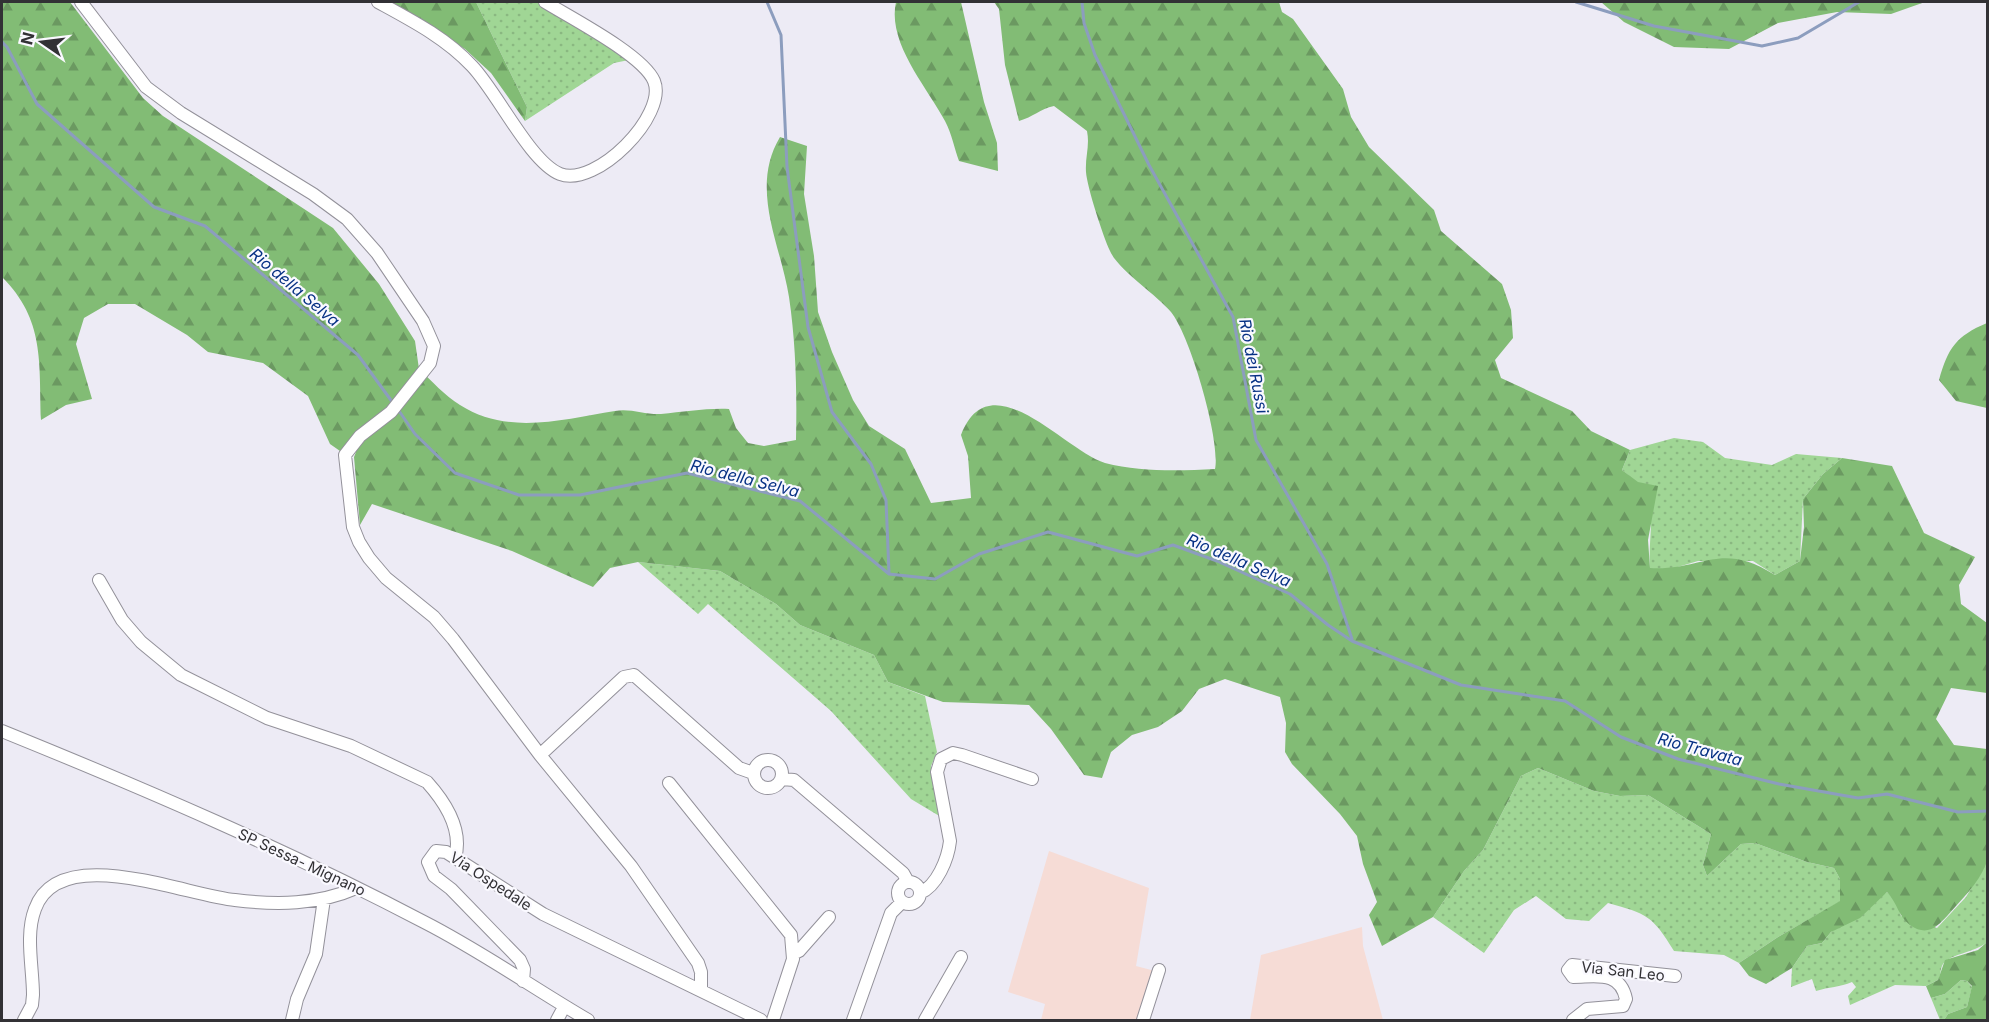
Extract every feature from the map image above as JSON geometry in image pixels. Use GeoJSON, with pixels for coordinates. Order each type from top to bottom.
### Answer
{"type":"FeatureCollection","features":[{"type":"Feature","properties":{"kind":"street"},"geometry":{"type":"LineString","coordinates":[[81,2],[146,87],[181,113],[340,213],[369,242],[423,321],[431,338],[434,356],[384,419],[349,447],[344,463],[349,508],[359,542],[379,571],[440,625],[540,755],[603,828],[685,942],[701,972],[700,989]]}},
{"type":"Feature","properties":{"kind":"street"},"geometry":{"type":"LineString","coordinates":[[378,2],[424,28],[464,58],[481,75],[540,160],[559,174],[581,175],[603,165],[637,130],[654,105],[656,87],[653,79],[636,59],[545,2]]}},
{"type":"Feature","properties":{"kind":"street"},"geometry":{"type":"LineString","coordinates":[[99,580],[122,620],[141,642],[181,675],[267,718],[351,746],[427,782],[435,791],[456,829],[458,845],[455,858]]}},
{"type":"Feature","properties":{"kind":"street"},"geometry":{"type":"LineString","coordinates":[[540,755],[624,677],[634,675],[740,768],[753,773]]}},
{"type":"Feature","properties":{"kind":"street","name":"SP Sessa- Mignano"},"geometry":{"type":"LineString","coordinates":[[2,731],[183,807],[425,922],[588,1020]]}},
{"type":"Feature","properties":{"kind":"street"},"geometry":{"type":"LineString","coordinates":[[902,902],[914,904],[920,893],[928,890],[935,882],[949,850],[950,842],[937,772],[941,759],[947,754],[962,755],[1032,779]]}},
{"type":"Feature","properties":{"kind":"street"},"geometry":{"type":"LineString","coordinates":[[770,759],[778,763],[782,770],[782,778],[778,784],[765,788],[754,780],[755,765],[762,760],[770,759]]}},
{"type":"Feature","properties":{"kind":"street"},"geometry":{"type":"LineString","coordinates":[[782,778],[794,780],[903,873],[908,882],[916,885],[920,893]]}},
{"type":"Feature","properties":{"kind":"street"},"geometry":{"type":"LineString","coordinates":[[669,783],[791,935],[793,954],[773,1020]]}},
{"type":"Feature","properties":{"kind":"street","name":"Via Ospedale"},"geometry":{"type":"LineString","coordinates":[[523,981],[524,969],[520,960],[451,889],[431,872],[428,862],[436,851],[443,850],[543,914],[761,1020]]}},
{"type":"Feature","properties":{"kind":"street"},"geometry":{"type":"LineString","coordinates":[[24,1020],[32,1005],[33,995],[31,922],[35,907],[46,892],[70,879],[99,874],[126,876],[236,901],[284,903],[324,899],[356,888]]}},
{"type":"Feature","properties":{"kind":"street"},"geometry":{"type":"LineString","coordinates":[[902,902],[898,892],[908,882]]}},
{"type":"Feature","properties":{"kind":"street"},"geometry":{"type":"LineString","coordinates":[[292,1020],[297,999],[316,954],[324,899]]}},
{"type":"Feature","properties":{"kind":"street"},"geometry":{"type":"LineString","coordinates":[[853,1020],[891,913],[902,902]]}},
{"type":"Feature","properties":{"kind":"street"},"geometry":{"type":"LineString","coordinates":[[793,954],[799,951],[829,917]]}},
{"type":"Feature","properties":{"kind":"street"},"geometry":{"type":"LineString","coordinates":[[925,1020],[961,957]]}},
{"type":"Feature","properties":{"kind":"street","name":"Via San Leo"},"geometry":{"type":"LineString","coordinates":[[1573,1020],[1587,1010],[1623,1006],[1626,999],[1617,980],[1610,977],[1573,977],[1568,970],[1572,965],[1675,976]]}},
{"type":"Feature","properties":{"kind":"street"},"geometry":{"type":"LineString","coordinates":[[1143,1020],[1159,970]]}},
{"type":"Feature","properties":{"kind":"street"},"geometry":{"type":"LineString","coordinates":[[557,1020],[564,1007]]}},
{"type":"Feature","properties":{"kind":"shaded area"},"geometry":{"type":"Polygon","coordinates":[[[1049,851],[1149,888],[1136,966],[1155,971],[1139,1020],[1041,1020],[1045,1004],[1008,992],[1049,851]]]}},
{"type":"Feature","properties":{"kind":"shaded area"},"geometry":{"type":"Polygon","coordinates":[[[1362,927],[1363,946],[1383,1020],[1250,1020],[1261,955],[1362,927]]]}},
{"type":"Feature","properties":{"kind":"green space"},"geometry":{"type":"Polygon","coordinates":[[[2,2],[70,2],[143,98],[163,116],[333,228],[379,284],[415,341],[419,369],[460,405],[497,420],[536,423],[621,410],[661,414],[729,409],[736,428],[748,443],[764,446],[796,440],[793,333],[789,297],[770,217],[767,177],[771,157],[780,137],[807,146],[804,194],[814,256],[818,312],[853,400],[869,426],[905,449],[931,503],[971,498],[968,456],[961,435],[974,414],[990,406],[1009,407],[1029,416],[1105,463],[1146,469],[1215,469],[1216,455],[1209,413],[1195,364],[1179,324],[1171,312],[1121,266],[1110,251],[1087,179],[1087,131],[1054,106],[1019,121],[1005,65],[999,9],[994,2],[1279,2],[1282,12],[1293,19],[1343,89],[1351,117],[1369,147],[1434,210],[1441,231],[1502,284],[1511,310],[1513,338],[1495,360],[1501,378],[1572,411],[1591,431],[1630,450],[1622,470],[1638,482],[1658,486],[1648,540],[1650,568],[1668,568],[1725,558],[1756,565],[1775,575],[1800,561],[1804,527],[1803,499],[1823,474],[1842,458],[1892,466],[1924,533],[1975,557],[1959,585],[1961,604],[1987,623],[1987,693],[1951,688],[1936,719],[1954,745],[1987,749],[1986,864],[1969,891],[1936,927],[1922,930],[1910,925],[1887,892],[1860,918],[1831,932],[1822,943],[1807,946],[1792,968],[1766,984],[1749,976],[1739,963],[1840,901],[1840,879],[1834,868],[1807,862],[1755,843],[1741,844],[1707,876],[1703,865],[1711,834],[1648,795],[1620,796],[1594,791],[1538,768],[1521,776],[1483,850],[1464,871],[1433,917],[1382,946],[1369,915],[1377,902],[1363,864],[1357,836],[1340,814],[1292,764],[1285,752],[1286,723],[1280,697],[1225,679],[1199,689],[1182,711],[1158,727],[1132,735],[1111,752],[1102,778],[1084,775],[1051,729],[1029,705],[943,702],[888,682],[874,655],[800,625],[776,604],[720,571],[638,562],[610,568],[593,587],[512,551],[372,504],[360,525],[354,457],[356,452],[349,441],[340,451],[330,444],[308,396],[263,363],[208,352],[187,335],[135,304],[108,304],[84,318],[76,344],[92,399],[66,405],[41,420],[39,361],[33,326],[16,293],[2,277],[2,2]]]}},
{"type":"Feature","properties":{"kind":"green space"},"geometry":{"type":"Polygon","coordinates":[[[386,2],[476,2],[527,107],[525,121],[491,73],[465,49],[386,2]]]}},
{"type":"Feature","properties":{"kind":"green space"},"geometry":{"type":"Polygon","coordinates":[[[476,2],[537,2],[629,60],[614,63],[525,121],[527,107],[476,2]]]}},
{"type":"Feature","properties":{"kind":"green space"},"geometry":{"type":"Polygon","coordinates":[[[896,2],[961,2],[984,102],[997,143],[998,171],[959,161],[945,121],[903,49],[897,33],[896,2]]]}},
{"type":"Feature","properties":{"kind":"green space"},"geometry":{"type":"Polygon","coordinates":[[[1601,2],[1925,2],[1891,14],[1837,12],[1778,23],[1729,49],[1674,47],[1624,22],[1601,2]]]}},
{"type":"Feature","properties":{"kind":"green space"},"geometry":{"type":"Polygon","coordinates":[[[1987,323],[1987,408],[1956,401],[1939,380],[1946,359],[1955,344],[1968,333],[1987,323]]]}},
{"type":"Feature","properties":{"kind":"green space"},"geometry":{"type":"Polygon","coordinates":[[[1674,438],[1703,442],[1725,458],[1772,465],[1796,454],[1842,458],[1823,474],[1803,499],[1800,561],[1775,575],[1753,561],[1698,561],[1671,569],[1650,569],[1651,515],[1649,504],[1644,493],[1622,470],[1630,450],[1674,438]]]}},
{"type":"Feature","properties":{"kind":"green space"},"geometry":{"type":"Polygon","coordinates":[[[638,562],[720,571],[776,604],[800,625],[874,655],[888,682],[925,696],[937,752],[931,766],[941,817],[911,799],[831,711],[708,604],[698,614],[638,562]]]}},
{"type":"Feature","properties":{"kind":"green space"},"geometry":{"type":"Polygon","coordinates":[[[1538,768],[1594,791],[1620,796],[1648,795],[1711,834],[1703,865],[1707,876],[1741,844],[1755,843],[1807,862],[1834,868],[1840,879],[1841,901],[1778,937],[1739,963],[1724,955],[1674,951],[1654,923],[1632,910],[1608,903],[1589,921],[1566,919],[1536,896],[1514,910],[1484,953],[1433,917],[1464,871],[1483,850],[1521,776],[1538,768]]]}},
{"type":"Feature","properties":{"kind":"green space"},"geometry":{"type":"Polygon","coordinates":[[[1987,861],[1987,942],[1945,962],[1938,980],[1926,986],[1895,985],[1850,1005],[1848,996],[1856,987],[1852,982],[1816,991],[1812,979],[1791,987],[1792,968],[1807,946],[1822,943],[1831,932],[1887,892],[1897,902],[1901,916],[1937,928],[1966,897],[1987,861]]]}},
{"type":"Feature","properties":{"kind":"green space"},"geometry":{"type":"Polygon","coordinates":[[[1987,942],[1987,1020],[1944,1020],[1948,1014],[1967,1007],[1972,986],[1967,981],[1961,980],[1945,994],[1931,998],[1926,986],[1938,980],[1945,960],[1978,950],[1987,942]]]}},
{"type":"Feature","properties":{"kind":"green space"},"geometry":{"type":"Polygon","coordinates":[[[1961,980],[1967,981],[1972,987],[1967,1007],[1948,1014],[1944,1020],[1940,1020],[1931,998],[1945,994],[1961,980]]]}},
{"type":"Feature","properties":{"kind":"waterway"},"geometry":{"type":"LineString","coordinates":[[767,2],[781,35],[787,167],[808,327],[832,412],[871,464],[886,500],[889,573]]}},
{"type":"Feature","properties":{"kind":"waterway","name":"Rio dei Russi"},"geometry":{"type":"LineString","coordinates":[[1082,2],[1084,23],[1095,55],[1149,165],[1233,317],[1256,440],[1327,564],[1352,639]]}},
{"type":"Feature","properties":{"kind":"waterway"},"geometry":{"type":"LineString","coordinates":[[1576,2],[1654,26],[1762,46],[1798,38],[1859,2]]}},
{"type":"Feature","properties":{"kind":"waterway","name":"Rio della Selva"},"geometry":{"type":"LineString","coordinates":[[2,42],[7,47],[37,104],[154,207],[205,226],[358,355],[393,403]]}},
{"type":"Feature","properties":{"kind":"waterway","name":"Rio della Selva"},"geometry":{"type":"LineString","coordinates":[[397,408],[415,434],[455,473],[519,495],[580,495],[687,473],[800,501],[889,574],[935,579],[979,554],[1048,532],[1137,556],[1173,545],[1217,561],[1290,594],[1352,641],[1461,685],[1565,701],[1621,737],[1678,759],[1779,784],[1858,798],[1887,794],[1958,812],[1988,811]]}},
{"type":"Feature","properties":{"kind":"water label","name":"Rio Travata"},"geometry":{"type":"Point","coordinates":[1700,749]}}]}
